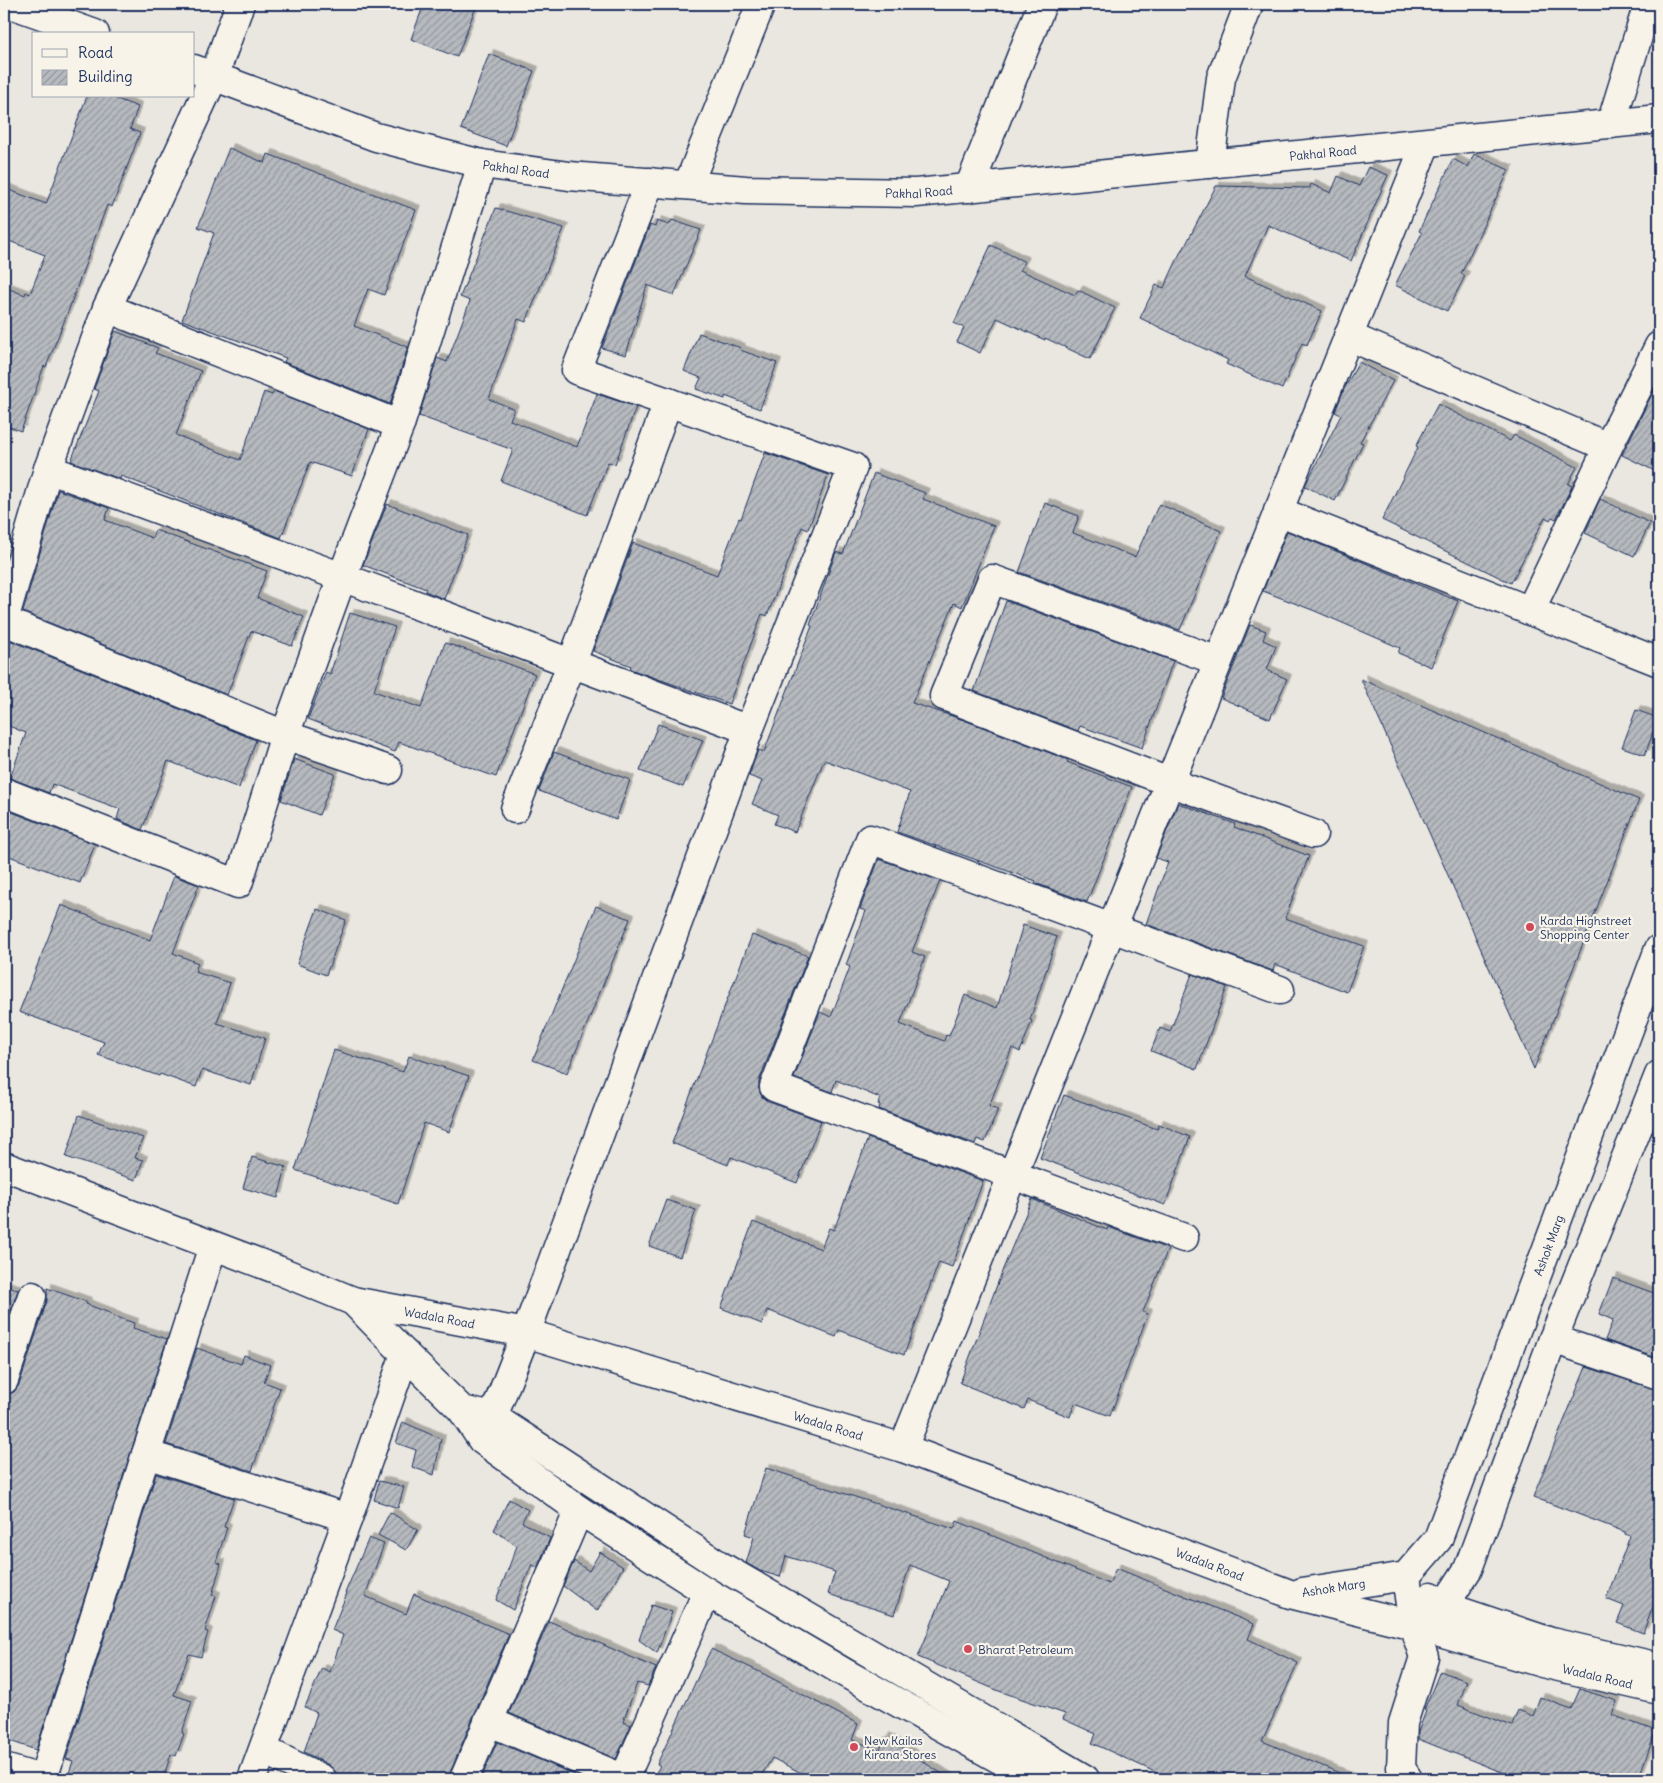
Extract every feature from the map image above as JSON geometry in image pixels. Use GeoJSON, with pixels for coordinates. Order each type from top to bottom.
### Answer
{"type":"FeatureCollection","features":[{"type":"Feature","properties":{"kind":"street"},"geometry":{"type":"LineString","coordinates":[[11,4],[89,32]]}},
{"type":"Feature","properties":{"kind":"street"},"geometry":{"type":"LineString","coordinates":[[195,95],[204,73],[240,4]]}},
{"type":"Feature","properties":{"kind":"street"},"geometry":{"type":"LineString","coordinates":[[688,185],[761,4]]}},
{"type":"Feature","properties":{"kind":"street"},"geometry":{"type":"LineString","coordinates":[[969,188],[1042,4]]}},
{"type":"Feature","properties":{"kind":"street"},"geometry":{"type":"LineString","coordinates":[[1210,164],[1221,78],[1249,4]]}},
{"type":"Feature","properties":{"kind":"street"},"geometry":{"type":"LineString","coordinates":[[1611,124],[1648,4]]}},
{"type":"Feature","properties":{"kind":"street","name":"Pakhal Road"},"geometry":{"type":"LineString","coordinates":[[204,73],[376,137],[482,164],[569,176],[746,190],[916,194],[1659,119]]}},
{"type":"Feature","properties":{"kind":"street"},"geometry":{"type":"LineString","coordinates":[[194,98],[107,308],[48,469],[4,620],[285,735],[388,770]]}},
{"type":"Feature","properties":{"kind":"street"},"geometry":{"type":"LineString","coordinates":[[903,1448],[1426,143]]}},
{"type":"Feature","properties":{"kind":"street"},"geometry":{"type":"LineString","coordinates":[[4,792],[238,884],[285,735],[342,577],[400,425],[482,164]]}},
{"type":"Feature","properties":{"kind":"street"},"geometry":{"type":"LineString","coordinates":[[488,1429],[526,1333],[749,730],[853,467],[576,370],[650,182]]}},
{"type":"Feature","properties":{"kind":"street"},"geometry":{"type":"LineString","coordinates":[[107,308],[400,425]]}},
{"type":"Feature","properties":{"kind":"street"},"geometry":{"type":"LineString","coordinates":[[1348,336],[1608,447]]}},
{"type":"Feature","properties":{"kind":"street"},"geometry":{"type":"LineString","coordinates":[[1530,611],[1608,447],[1659,346]]}},
{"type":"Feature","properties":{"kind":"street"},"geometry":{"type":"LineString","coordinates":[[515,809],[572,665],[668,402]]}},
{"type":"Feature","properties":{"kind":"street"},"geometry":{"type":"LineString","coordinates":[[48,469],[749,730]]}},
{"type":"Feature","properties":{"kind":"street"},"geometry":{"type":"LineString","coordinates":[[1278,511],[1659,662]]}},
{"type":"Feature","properties":{"kind":"street"},"geometry":{"type":"LineString","coordinates":[[1218,661],[992,579],[944,696],[1313,834]]}},
{"type":"Feature","properties":{"kind":"street"},"geometry":{"type":"LineString","coordinates":[[1184,1238],[774,1087],[870,839],[1280,990]]}},
{"type":"Feature","properties":{"kind":"street","name":"Ashok Marg"},"geometry":{"type":"LineString","coordinates":[[1290,1594],[1406,1576],[1438,1539],[1659,949]]}},
{"type":"Feature","properties":{"kind":"street"},"geometry":{"type":"LineString","coordinates":[[1413,1625],[1444,1606],[1468,1569],[1553,1339],[1659,1075]]}},
{"type":"Feature","properties":{"kind":"street"},"geometry":{"type":"LineString","coordinates":[[4,1166],[278,1270],[354,1302],[462,1410],[488,1429],[579,1510],[707,1592],[914,1712],[1035,1779]]}},
{"type":"Feature","properties":{"kind":"street"},"geometry":{"type":"LineString","coordinates":[[4,1768],[42,1779],[213,1246]]}},
{"type":"Feature","properties":{"kind":"street"},"geometry":{"type":"LineString","coordinates":[[4,1380],[32,1296]]}},
{"type":"Feature","properties":{"kind":"street","name":"Wadala Road"},"geometry":{"type":"LineString","coordinates":[[354,1302],[526,1333],[903,1448],[1290,1594]]}},
{"type":"Feature","properties":{"kind":"street"},"geometry":{"type":"LineString","coordinates":[[1553,1339],[1659,1375]]}},
{"type":"Feature","properties":{"kind":"street"},"geometry":{"type":"LineString","coordinates":[[252,1779],[348,1518],[404,1354]]}},
{"type":"Feature","properties":{"kind":"street"},"geometry":{"type":"LineString","coordinates":[[488,1429],[1085,1779]]}},
{"type":"Feature","properties":{"kind":"street"},"geometry":{"type":"LineString","coordinates":[[146,1454],[348,1518]]}},
{"type":"Feature","properties":{"kind":"street"},"geometry":{"type":"LineString","coordinates":[[464,1779],[579,1510]]}},
{"type":"Feature","properties":{"kind":"street"},"geometry":{"type":"LineString","coordinates":[[1406,1576],[1413,1625],[1424,1657],[1403,1723],[1401,1768],[1408,1779]]}},
{"type":"Feature","properties":{"kind":"street","name":"Wadala Road"},"geometry":{"type":"LineString","coordinates":[[1406,1576],[1444,1606],[1552,1642],[1659,1667]]}},
{"type":"Feature","properties":{"kind":"street"},"geometry":{"type":"LineString","coordinates":[[488,1721],[624,1779],[707,1592]]}},
{"type":"Feature","properties":{"kind":"street","name":"Ashok Marg"},"geometry":{"type":"LineString","coordinates":[[1290,1594],[1413,1625]]}},
{"type":"Feature","properties":{"kind":"street","name":"Wadala Road"},"geometry":{"type":"LineString","coordinates":[[1413,1625],[1552,1665],[1659,1690]]}},
{"type":"Feature","properties":{"kind":"street"},"geometry":{"type":"LineString","coordinates":[[914,1712],[927,1687]]}},
{"type":"Feature","properties":{"kind":"street"},"geometry":{"type":"LineString","coordinates":[[264,1750],[322,1779]]}},
{"type":"Feature","properties":{"kind":"building"},"geometry":{"type":"Polygon","coordinates":[[[424,4],[477,4],[457,57],[411,39],[424,4]]]}},
{"type":"Feature","properties":{"kind":"building"},"geometry":{"type":"Polygon","coordinates":[[[489,54],[534,71],[506,146],[461,129],[489,54]]]}},
{"type":"Feature","properties":{"kind":"building"},"geometry":{"type":"Polygon","coordinates":[[[86,98],[114,98],[138,107],[130,129],[140,133],[112,207],[107,205],[69,309],[46,367],[44,366],[21,431],[4,425],[4,287],[25,295],[26,292],[30,294],[45,255],[4,239],[4,188],[46,204],[86,98]]]}},
{"type":"Feature","properties":{"kind":"building"},"geometry":{"type":"Polygon","coordinates":[[[229,148],[265,163],[268,154],[416,210],[384,295],[368,289],[354,326],[408,347],[390,404],[284,362],[286,358],[182,320],[214,233],[198,227],[229,148]]]}},
{"type":"Feature","properties":{"kind":"building"},"geometry":{"type":"Polygon","coordinates":[[[1474,154],[1509,170],[1461,274],[1465,276],[1447,311],[1395,285],[1422,233],[1419,231],[1453,159],[1468,167],[1474,154]]]}},
{"type":"Feature","properties":{"kind":"building"},"geometry":{"type":"Polygon","coordinates":[[[1368,167],[1388,175],[1351,261],[1268,225],[1245,276],[1322,311],[1307,345],[1302,343],[1282,389],[1226,364],[1228,360],[1140,318],[1156,285],[1164,288],[1182,249],[1216,186],[1310,188],[1311,184],[1331,193],[1338,176],[1359,186],[1368,167]]]}},
{"type":"Feature","properties":{"kind":"building"},"geometry":{"type":"Polygon","coordinates":[[[496,208],[564,228],[526,322],[518,319],[489,399],[514,409],[510,420],[577,447],[597,394],[636,407],[615,464],[608,462],[587,515],[501,481],[513,450],[419,416],[437,358],[447,362],[470,301],[460,297],[496,208]]]}},
{"type":"Feature","properties":{"kind":"building"},"geometry":{"type":"Polygon","coordinates":[[[672,220],[701,230],[674,295],[647,285],[626,355],[602,348],[650,225],[655,227],[657,221],[669,225],[672,220]]]}},
{"type":"Feature","properties":{"kind":"building"},"geometry":{"type":"Polygon","coordinates":[[[991,245],[1025,262],[1020,270],[1075,295],[1078,290],[1115,308],[1090,359],[997,318],[980,353],[957,342],[964,328],[954,323],[991,245]]]}},
{"type":"Feature","properties":{"kind":"building"},"geometry":{"type":"Polygon","coordinates":[[[115,331],[158,348],[155,353],[201,371],[176,435],[240,460],[264,392],[272,395],[274,391],[369,429],[352,476],[310,462],[281,538],[121,476],[120,479],[71,461],[99,391],[94,389],[115,331]]]}},
{"type":"Feature","properties":{"kind":"building"},"geometry":{"type":"Polygon","coordinates":[[[699,333],[777,363],[760,409],[725,396],[725,399],[696,389],[701,378],[684,371],[699,333]]]}},
{"type":"Feature","properties":{"kind":"building"},"geometry":{"type":"Polygon","coordinates":[[[1359,362],[1393,381],[1360,442],[1363,443],[1335,501],[1305,486],[1341,415],[1335,412],[1344,389],[1359,362]]]}},
{"type":"Feature","properties":{"kind":"building"},"geometry":{"type":"Polygon","coordinates":[[[1659,380],[1659,473],[1622,455],[1659,380]]]}},
{"type":"Feature","properties":{"kind":"building"},"geometry":{"type":"Polygon","coordinates":[[[1438,404],[1510,441],[1514,435],[1577,467],[1568,484],[1572,486],[1556,519],[1552,517],[1550,520],[1545,517],[1511,583],[1382,520],[1418,447],[1416,446],[1438,404]]]}},
{"type":"Feature","properties":{"kind":"building"},"geometry":{"type":"Polygon","coordinates":[[[765,453],[828,475],[808,530],[802,527],[767,616],[762,614],[729,704],[630,669],[631,666],[593,651],[633,543],[717,575],[739,518],[741,519],[765,453]]]}},
{"type":"Feature","properties":{"kind":"building"},"geometry":{"type":"Polygon","coordinates":[[[874,473],[925,493],[923,499],[994,526],[962,607],[954,603],[912,703],[964,720],[1132,787],[1087,902],[1035,883],[1036,881],[897,832],[910,792],[824,760],[795,832],[774,824],[778,815],[752,804],[762,781],[749,776],[758,750],[764,752],[812,626],[810,625],[836,552],[843,554],[874,473]]]}},
{"type":"Feature","properties":{"kind":"building"},"geometry":{"type":"Polygon","coordinates":[[[58,490],[109,508],[105,520],[152,538],[155,530],[267,571],[257,598],[304,617],[292,646],[251,631],[227,695],[23,612],[58,490]]]}},
{"type":"Feature","properties":{"kind":"building"},"geometry":{"type":"Polygon","coordinates":[[[1600,499],[1650,523],[1634,556],[1585,533],[1600,499]]]}},
{"type":"Feature","properties":{"kind":"building"},"geometry":{"type":"Polygon","coordinates":[[[1045,503],[1079,516],[1073,533],[1135,557],[1159,504],[1221,531],[1180,630],[1019,572],[1045,503]]]}},
{"type":"Feature","properties":{"kind":"building"},"geometry":{"type":"Polygon","coordinates":[[[387,504],[468,535],[444,599],[425,591],[426,589],[363,565],[387,504]]]}},
{"type":"Feature","properties":{"kind":"building"},"geometry":{"type":"Polygon","coordinates":[[[1287,531],[1458,601],[1431,667],[1398,653],[1400,648],[1315,611],[1263,591],[1287,531]]]}},
{"type":"Feature","properties":{"kind":"building"},"geometry":{"type":"Polygon","coordinates":[[[1006,601],[1173,661],[1142,748],[1080,726],[1078,731],[974,691],[1006,601]]]}},
{"type":"Feature","properties":{"kind":"building"},"geometry":{"type":"Polygon","coordinates":[[[350,613],[395,627],[374,691],[421,708],[445,643],[535,674],[496,777],[399,742],[395,752],[308,719],[326,672],[330,674],[350,613]]]}},
{"type":"Feature","properties":{"kind":"building"},"geometry":{"type":"Polygon","coordinates":[[[1250,625],[1266,631],[1263,640],[1276,646],[1267,670],[1287,679],[1270,719],[1221,698],[1250,625]]]}},
{"type":"Feature","properties":{"kind":"building"},"geometry":{"type":"Polygon","coordinates":[[[4,638],[256,740],[239,788],[168,761],[142,830],[117,819],[120,809],[52,784],[49,793],[10,778],[26,733],[4,724],[4,638]]]}},
{"type":"Feature","properties":{"kind":"building","name":"Karda Highstreet Shopping Center"},"geometry":{"type":"Polygon","coordinates":[[[1361,679],[1639,800],[1534,1069],[1361,679]]]}},
{"type":"Feature","properties":{"kind":"building"},"geometry":{"type":"Polygon","coordinates":[[[1636,710],[1658,718],[1645,755],[1622,747],[1636,710]]]}},
{"type":"Feature","properties":{"kind":"building"},"geometry":{"type":"Polygon","coordinates":[[[658,724],[703,740],[683,787],[640,771],[658,724]]]}},
{"type":"Feature","properties":{"kind":"building"},"geometry":{"type":"Polygon","coordinates":[[[554,752],[630,780],[616,820],[539,791],[554,752]]]}},
{"type":"Feature","properties":{"kind":"building"},"geometry":{"type":"Polygon","coordinates":[[[294,759],[335,774],[319,815],[281,800],[294,759]]]}},
{"type":"Feature","properties":{"kind":"building"},"geometry":{"type":"Polygon","coordinates":[[[1178,803],[1235,824],[1234,827],[1309,856],[1285,918],[1364,946],[1347,992],[1275,964],[1273,971],[1146,924],[1168,862],[1156,858],[1178,803]]]}},
{"type":"Feature","properties":{"kind":"building"},"geometry":{"type":"Polygon","coordinates":[[[4,809],[95,844],[80,883],[4,854],[4,809]]]}},
{"type":"Feature","properties":{"kind":"building"},"geometry":{"type":"Polygon","coordinates":[[[879,859],[940,881],[912,952],[925,957],[900,1024],[944,1041],[946,1035],[949,1036],[965,995],[997,1008],[1023,925],[1057,937],[1030,1020],[1032,1021],[1020,1052],[1012,1048],[989,1106],[998,1109],[985,1142],[977,1139],[975,1144],[879,1109],[880,1098],[836,1080],[832,1092],[794,1078],[820,1012],[831,1017],[850,967],[846,965],[866,911],[860,909],[879,859]]]}},
{"type":"Feature","properties":{"kind":"building"},"geometry":{"type":"Polygon","coordinates":[[[174,876],[199,885],[173,953],[198,963],[195,972],[230,983],[217,1023],[265,1038],[251,1085],[202,1070],[196,1087],[160,1074],[159,1076],[98,1055],[104,1042],[19,1012],[61,905],[150,940],[174,876]]]}},
{"type":"Feature","properties":{"kind":"building"},"geometry":{"type":"Polygon","coordinates":[[[596,906],[630,919],[567,1073],[533,1060],[596,906]]]}},
{"type":"Feature","properties":{"kind":"building"},"geometry":{"type":"Polygon","coordinates":[[[317,909],[346,920],[326,975],[297,964],[317,909]]]}},
{"type":"Feature","properties":{"kind":"building"},"geometry":{"type":"Polygon","coordinates":[[[752,935],[808,956],[759,1081],[762,1097],[769,1102],[821,1121],[797,1183],[731,1157],[728,1165],[672,1143],[752,935]]]}},
{"type":"Feature","properties":{"kind":"building"},"geometry":{"type":"Polygon","coordinates":[[[1192,974],[1227,987],[1197,1069],[1151,1051],[1160,1028],[1170,1032],[1192,974]]]}},
{"type":"Feature","properties":{"kind":"building"},"geometry":{"type":"Polygon","coordinates":[[[334,1050],[403,1072],[409,1056],[469,1076],[449,1132],[424,1123],[398,1204],[295,1170],[334,1050]]]}},
{"type":"Feature","properties":{"kind":"building"},"geometry":{"type":"Polygon","coordinates":[[[1064,1095],[1157,1129],[1159,1124],[1190,1137],[1165,1205],[1040,1158],[1064,1095]]]}},
{"type":"Feature","properties":{"kind":"building"},"geometry":{"type":"Polygon","coordinates":[[[79,1115],[143,1138],[135,1158],[143,1160],[136,1180],[66,1157],[79,1115]]]}},
{"type":"Feature","properties":{"kind":"building"},"geometry":{"type":"Polygon","coordinates":[[[868,1138],[983,1181],[952,1267],[939,1262],[904,1355],[839,1330],[836,1337],[767,1310],[762,1324],[721,1308],[753,1222],[821,1249],[829,1228],[834,1230],[868,1138]]]}},
{"type":"Feature","properties":{"kind":"building"},"geometry":{"type":"Polygon","coordinates":[[[252,1157],[286,1167],[278,1198],[243,1188],[252,1157]]]}},
{"type":"Feature","properties":{"kind":"building"},"geometry":{"type":"Polygon","coordinates":[[[1032,1199],[1107,1230],[1108,1227],[1168,1249],[1143,1312],[1148,1314],[1110,1416],[1075,1403],[1070,1417],[1028,1400],[1024,1409],[960,1383],[1032,1199]]]}},
{"type":"Feature","properties":{"kind":"building"},"geometry":{"type":"Polygon","coordinates":[[[666,1200],[696,1210],[680,1257],[649,1246],[666,1200]]]}},
{"type":"Feature","properties":{"kind":"building"},"geometry":{"type":"Polygon","coordinates":[[[1613,1278],[1659,1295],[1659,1359],[1605,1340],[1613,1320],[1599,1314],[1613,1278]]]}},
{"type":"Feature","properties":{"kind":"building"},"geometry":{"type":"Polygon","coordinates":[[[4,1286],[18,1290],[4,1331],[4,1286]]]}},
{"type":"Feature","properties":{"kind":"building"},"geometry":{"type":"Polygon","coordinates":[[[47,1288],[87,1302],[86,1304],[134,1323],[133,1328],[167,1339],[36,1750],[4,1739],[4,1404],[7,1395],[14,1392],[19,1385],[47,1301],[47,1288]]]}},
{"type":"Feature","properties":{"kind":"building"},"geometry":{"type":"Polygon","coordinates":[[[197,1348],[241,1364],[244,1355],[270,1365],[264,1382],[280,1388],[252,1471],[166,1444],[197,1348]]]}},
{"type":"Feature","properties":{"kind":"building"},"geometry":{"type":"Polygon","coordinates":[[[1586,1367],[1659,1390],[1659,1591],[1643,1633],[1617,1623],[1624,1606],[1606,1599],[1630,1536],[1625,1534],[1625,1532],[1533,1497],[1586,1367]]]}},
{"type":"Feature","properties":{"kind":"building"},"geometry":{"type":"Polygon","coordinates":[[[403,1422],[441,1439],[434,1475],[412,1467],[416,1450],[396,1443],[403,1422]]]}},
{"type":"Feature","properties":{"kind":"building"},"geometry":{"type":"Polygon","coordinates":[[[766,1468],[954,1529],[957,1521],[1109,1584],[1116,1568],[1254,1624],[1248,1639],[1298,1663],[1262,1741],[1354,1779],[1170,1779],[1092,1743],[1096,1734],[1063,1719],[1065,1714],[999,1691],[918,1657],[949,1581],[910,1565],[894,1615],[828,1594],[835,1572],[786,1556],[780,1577],[760,1571],[746,1563],[754,1537],[745,1534],[766,1468]]]}},
{"type":"Feature","properties":{"kind":"building"},"geometry":{"type":"Polygon","coordinates":[[[156,1474],[234,1498],[224,1527],[227,1528],[216,1562],[221,1564],[212,1595],[216,1596],[205,1631],[208,1632],[201,1657],[189,1654],[174,1695],[192,1701],[182,1733],[184,1734],[176,1756],[171,1754],[163,1779],[67,1779],[73,1761],[66,1759],[156,1474]]]}},
{"type":"Feature","properties":{"kind":"building"},"geometry":{"type":"Polygon","coordinates":[[[379,1481],[404,1487],[398,1508],[374,1500],[379,1481]]]}},
{"type":"Feature","properties":{"kind":"building"},"geometry":{"type":"Polygon","coordinates":[[[509,1499],[528,1510],[522,1522],[550,1538],[537,1568],[532,1564],[513,1610],[496,1600],[517,1546],[494,1530],[509,1499]]]}},
{"type":"Feature","properties":{"kind":"building"},"geometry":{"type":"Polygon","coordinates":[[[390,1512],[418,1530],[406,1550],[378,1535],[390,1512]]]}},
{"type":"Feature","properties":{"kind":"building"},"geometry":{"type":"Polygon","coordinates":[[[369,1538],[384,1544],[365,1596],[406,1614],[414,1594],[509,1634],[449,1779],[337,1779],[335,1771],[329,1765],[304,1752],[317,1713],[305,1707],[322,1668],[330,1672],[343,1635],[332,1630],[347,1593],[345,1593],[369,1538]]]}},
{"type":"Feature","properties":{"kind":"building"},"geometry":{"type":"Polygon","coordinates":[[[600,1552],[623,1567],[597,1611],[563,1586],[574,1561],[589,1571],[600,1552]]]}},
{"type":"Feature","properties":{"kind":"building"},"geometry":{"type":"Polygon","coordinates":[[[651,1605],[672,1612],[657,1653],[639,1640],[651,1605]]]}},
{"type":"Feature","properties":{"kind":"building"},"geometry":{"type":"Polygon","coordinates":[[[549,1621],[656,1668],[648,1686],[637,1683],[623,1722],[631,1725],[616,1759],[509,1713],[549,1621]]]}},
{"type":"Feature","properties":{"kind":"building"},"geometry":{"type":"Polygon","coordinates":[[[711,1649],[762,1673],[858,1724],[852,1740],[880,1750],[885,1737],[950,1779],[813,1779],[772,1758],[759,1779],[652,1779],[660,1766],[657,1764],[711,1649]]]}},
{"type":"Feature","properties":{"kind":"building"},"geometry":{"type":"Polygon","coordinates":[[[1440,1671],[1467,1681],[1458,1705],[1512,1726],[1518,1710],[1533,1716],[1540,1697],[1571,1709],[1580,1689],[1617,1701],[1612,1715],[1656,1731],[1638,1779],[1519,1779],[1418,1739],[1418,1732],[1426,1711],[1424,1710],[1440,1671]]]}},
{"type":"Feature","properties":{"kind":"building"},"geometry":{"type":"Polygon","coordinates":[[[497,1742],[585,1779],[481,1779],[497,1742]]]}},
{"type":"Feature","properties":{"kind":"place","name":"Karda Highstreet Shopping Center"},"geometry":{"type":"Point","coordinates":[1530,927]}},
{"type":"Feature","properties":{"kind":"place","name":"Bharat Petroleum"},"geometry":{"type":"Point","coordinates":[968,1649]}},
{"type":"Feature","properties":{"kind":"place","name":"New Kailas Kirana Stores"},"geometry":{"type":"Point","coordinates":[854,1747]}}]}
